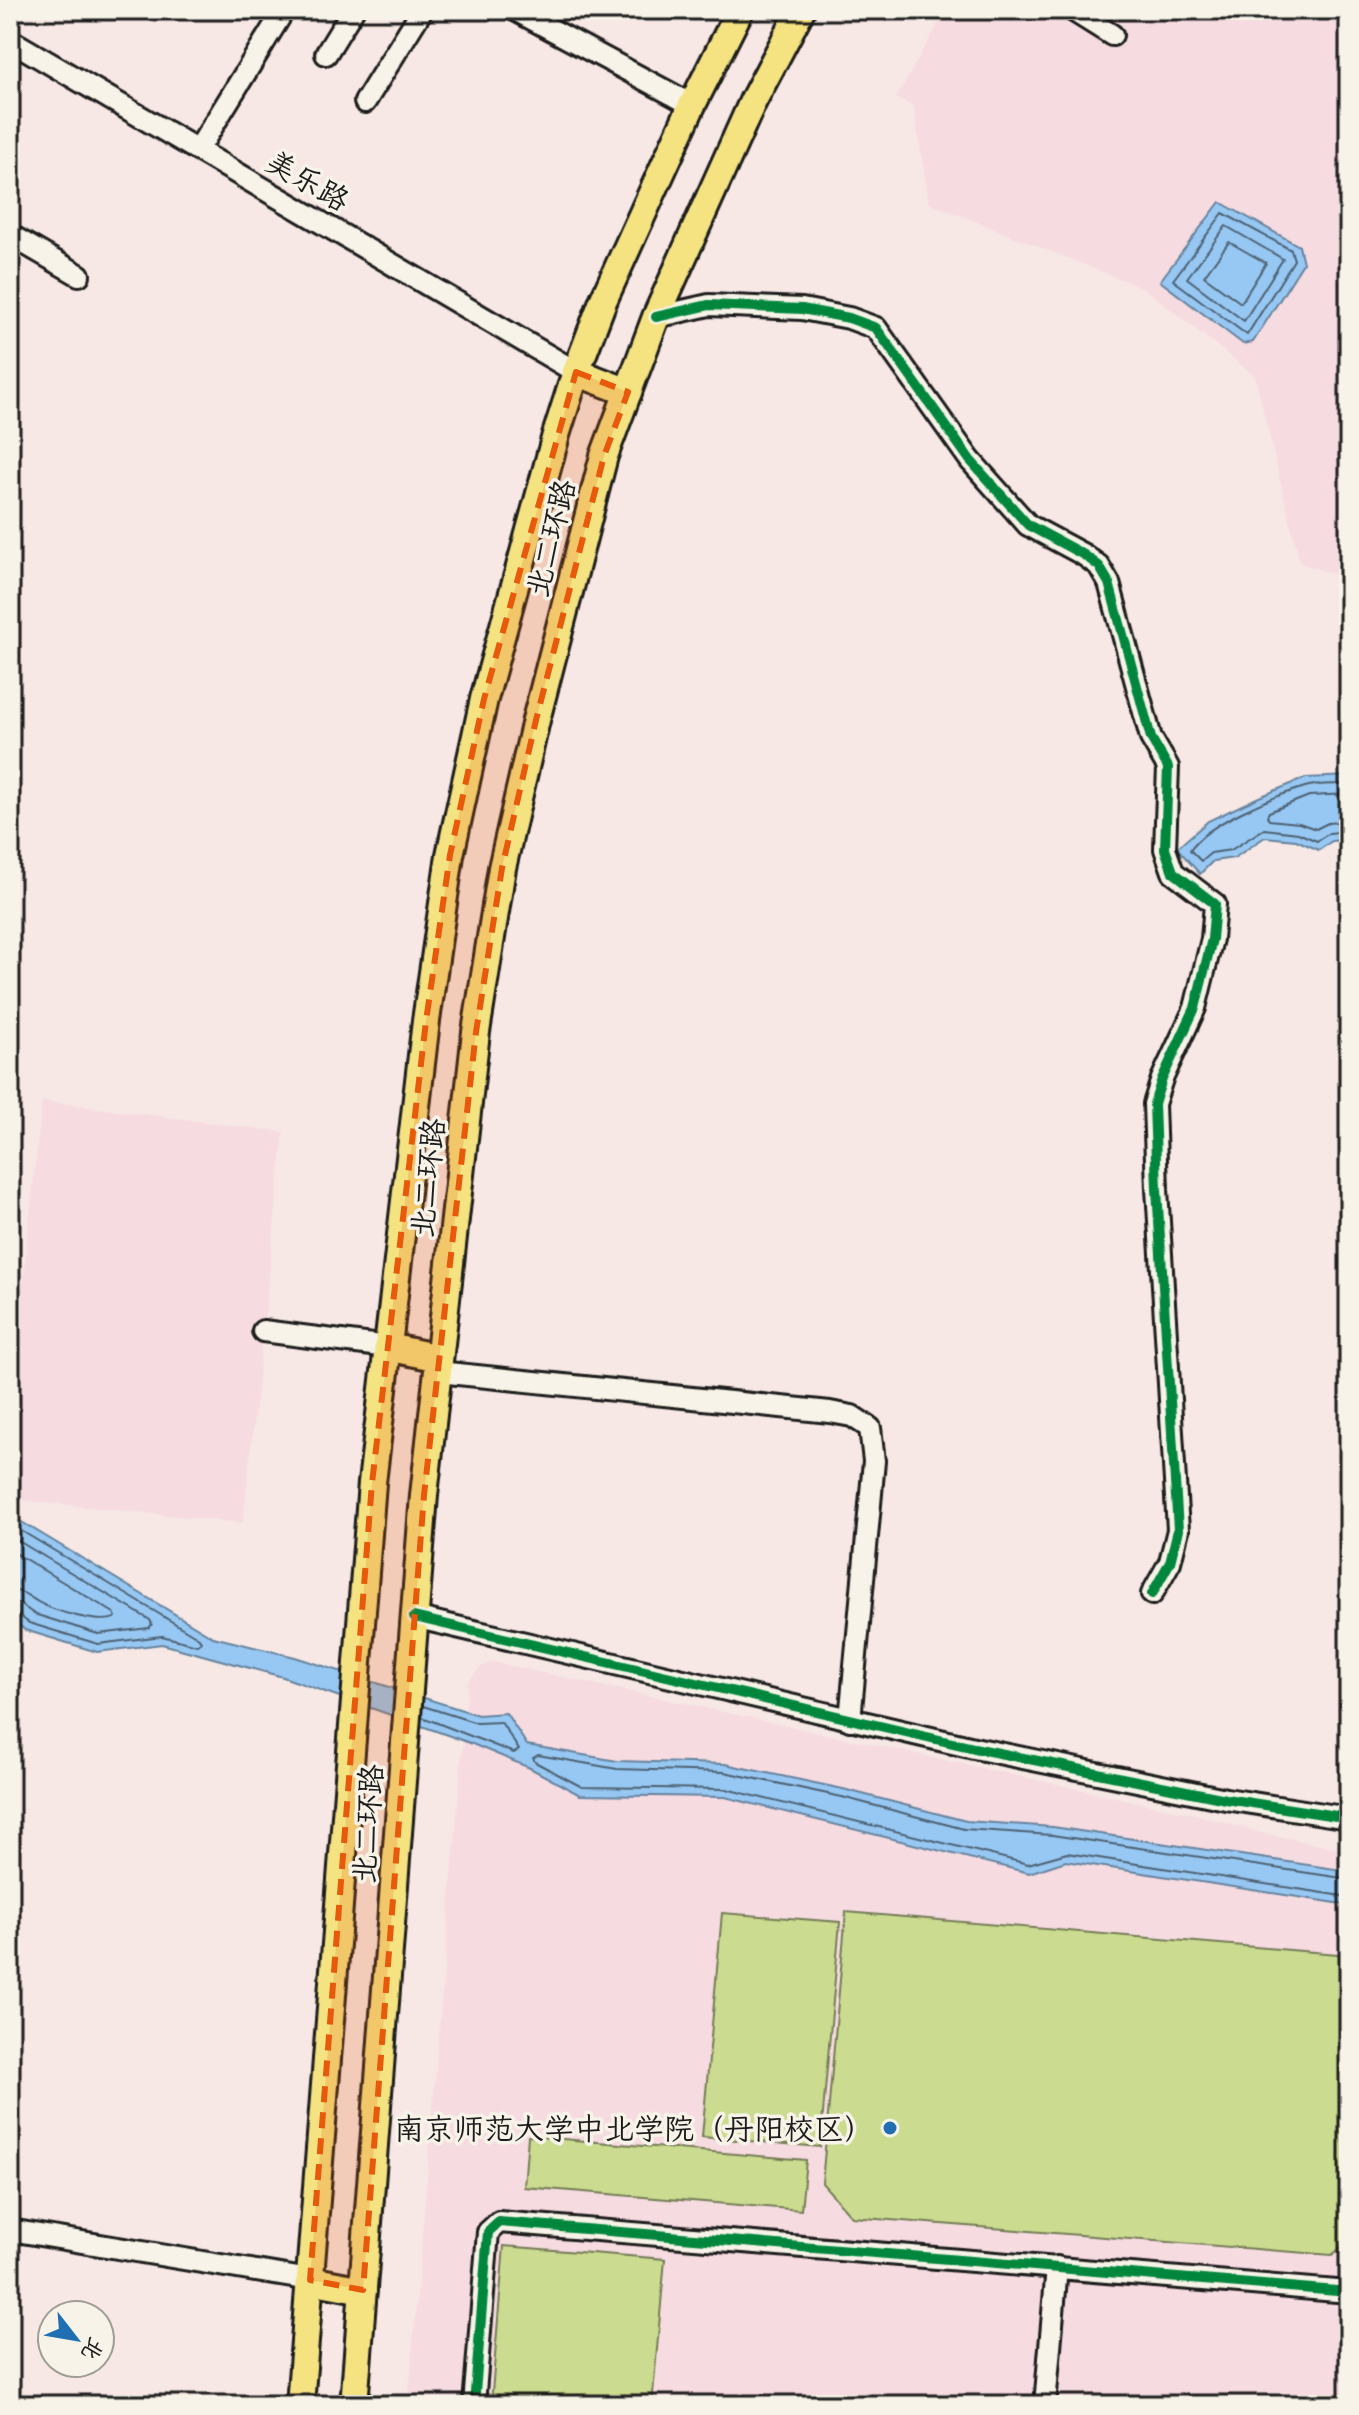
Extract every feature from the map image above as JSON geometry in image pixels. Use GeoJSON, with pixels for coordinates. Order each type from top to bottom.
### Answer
{"type":"FeatureCollection","features":[{"type":"Feature","properties":{"kind":"main road","name":"北二环路"},"geometry":{"type":"LineString","coordinates":[[300,2405],[372,1483],[426,1021],[450,855],[484,699],[576,372],[603,301],[692,105],[740,10]]}},
{"type":"Feature","properties":{"kind":"main road","name":"北二环路"},"geometry":{"type":"LineString","coordinates":[[354,2405],[424,1495],[476,1032],[502,868],[536,720],[604,456],[656,317],[753,101],[801,10]]}},
{"type":"Feature","properties":{"kind":"main road"},"geometry":{"type":"LineString","coordinates":[[576,372],[628,392]]}},
{"type":"Feature","properties":{"kind":"main road"},"geometry":{"type":"LineString","coordinates":[[388,1347],[438,1365]]}},
{"type":"Feature","properties":{"kind":"main road"},"geometry":{"type":"LineString","coordinates":[[310,2280],[363,2290]]}},
{"type":"Feature","properties":{"kind":"street"},"geometry":{"type":"LineString","coordinates":[[198,150],[284,10]]}},
{"type":"Feature","properties":{"kind":"street"},"geometry":{"type":"LineString","coordinates":[[326,54],[353,10]]}},
{"type":"Feature","properties":{"kind":"street"},"geometry":{"type":"LineString","coordinates":[[365,102],[422,10]]}},
{"type":"Feature","properties":{"kind":"street"},"geometry":{"type":"LineString","coordinates":[[515,10],[692,105]]}},
{"type":"Feature","properties":{"kind":"street"},"geometry":{"type":"LineString","coordinates":[[1072,10],[1112,35]]}},
{"type":"Feature","properties":{"kind":"street","name":"美乐路"},"geometry":{"type":"LineString","coordinates":[[10,40],[576,372]]}},
{"type":"Feature","properties":{"kind":"street"},"geometry":{"type":"LineString","coordinates":[[10,235],[79,275]]}},
{"type":"Feature","properties":{"kind":"street"},"geometry":{"type":"LineString","coordinates":[[656,317],[709,305],[787,308],[849,318],[876,328],[970,460],[1028,525],[1084,555],[1099,566],[1109,583],[1151,738],[1168,767],[1165,849],[1173,872],[1215,904],[1212,939],[1195,1008],[1162,1079],[1154,1104],[1178,1530],[1170,1562],[1152,1594]]}},
{"type":"Feature","properties":{"kind":"street"},"geometry":{"type":"LineString","coordinates":[[263,1331],[388,1347]]}},
{"type":"Feature","properties":{"kind":"street"},"geometry":{"type":"LineString","coordinates":[[438,1365],[830,1412],[852,1416],[870,1428],[874,1461],[850,1720]]}},
{"type":"Feature","properties":{"kind":"street"},"geometry":{"type":"LineString","coordinates":[[414,1617],[974,1748],[1226,1799],[1349,1818]]}},
{"type":"Feature","properties":{"kind":"street"},"geometry":{"type":"LineString","coordinates":[[474,2405],[488,2232],[499,2222],[1349,2292]]}},
{"type":"Feature","properties":{"kind":"street"},"geometry":{"type":"LineString","coordinates":[[10,2230],[310,2280]]}},
{"type":"Feature","properties":{"kind":"street"},"geometry":{"type":"LineString","coordinates":[[1045,2405],[1057,2267]]}},
{"type":"Feature","properties":{"kind":"highlighted area"},"geometry":{"type":"Polygon","coordinates":[[[576,372],[628,392],[604,456],[536,720],[502,868],[476,1032],[424,1495],[363,2290],[310,2280],[372,1483],[426,1021],[450,855],[484,699],[576,372]]]}},
{"type":"Feature","properties":{"kind":"shaded area"},"geometry":{"type":"Polygon","coordinates":[[[946,10],[1349,10],[1349,579],[1300,563],[1255,376],[1145,289],[929,203],[914,107],[896,98],[946,10]]]}},
{"type":"Feature","properties":{"kind":"shaded area"},"geometry":{"type":"Polygon","coordinates":[[[42,1101],[284,1132],[243,1523],[10,1499],[10,1403],[42,1101]]]}},
{"type":"Feature","properties":{"kind":"shaded area","name":"南京师范大学中北学院（丹阳校区）"},"geometry":{"type":"Polygon","coordinates":[[[493,1662],[1194,1814],[1254,1831],[1349,1851],[1349,2405],[408,2405],[468,1682],[481,1667],[493,1662]]]}},
{"type":"Feature","properties":{"kind":"green space"},"geometry":{"type":"Polygon","coordinates":[[[846,1912],[1349,1955],[1349,2241],[1332,2255],[852,2217],[822,2183],[846,1912]]]}},
{"type":"Feature","properties":{"kind":"green space"},"geometry":{"type":"Polygon","coordinates":[[[722,1913],[840,1922],[820,2147],[702,2137],[722,1913]]]}},
{"type":"Feature","properties":{"kind":"green space"},"geometry":{"type":"Polygon","coordinates":[[[528,2136],[806,2160],[801,2210],[524,2187],[528,2136]]]}},
{"type":"Feature","properties":{"kind":"green space"},"geometry":{"type":"Polygon","coordinates":[[[504,2246],[665,2259],[652,2405],[491,2405],[504,2246]]]}},
{"type":"Feature","properties":{"kind":"water"},"geometry":{"type":"Polygon","coordinates":[[[1220,202],[1299,246],[1303,263],[1253,342],[1243,344],[1160,281],[1220,202]]]}},
{"type":"Feature","properties":{"kind":"water"},"geometry":{"type":"Polygon","coordinates":[[[1349,776],[1349,839],[1332,841],[1319,850],[1296,840],[1265,837],[1234,858],[1213,861],[1200,874],[1177,848],[1208,821],[1259,797],[1306,778],[1349,776]]]}},
{"type":"Feature","properties":{"kind":"water"},"geometry":{"type":"Polygon","coordinates":[[[10,935],[21,1069],[10,1109],[10,935]]]}},
{"type":"Feature","properties":{"kind":"water"},"geometry":{"type":"Polygon","coordinates":[[[10,1515],[213,1637],[295,1657],[478,1715],[506,1713],[527,1745],[617,1761],[725,1764],[843,1789],[966,1821],[1053,1827],[1349,1871],[1349,1905],[1066,1861],[1029,1873],[725,1797],[580,1795],[530,1768],[470,1743],[283,1677],[162,1644],[97,1652],[25,1630],[10,1618],[10,1515]]]}},
{"type":"Feature","properties":{"kind":"cycle path"},"geometry":{"type":"LineString","coordinates":[[656,317],[709,305],[802,309],[849,318],[876,328],[970,460],[1028,525],[1084,555],[1099,566],[1109,583],[1151,738],[1168,767],[1165,849],[1173,872],[1215,904],[1212,939],[1195,1008],[1162,1079],[1154,1104],[1178,1530],[1170,1562],[1152,1594]]}},
{"type":"Feature","properties":{"kind":"cycle path"},"geometry":{"type":"LineString","coordinates":[[414,1617],[974,1748],[1226,1799],[1349,1818]]}},
{"type":"Feature","properties":{"kind":"cycle path"},"geometry":{"type":"LineString","coordinates":[[474,2405],[488,2232],[499,2222],[1349,2292]]}},
{"type":"Feature","properties":{"kind":"place","name":"南京师范大学中北学院（丹阳校区）"},"geometry":{"type":"Point","coordinates":[890,2128]}}]}
